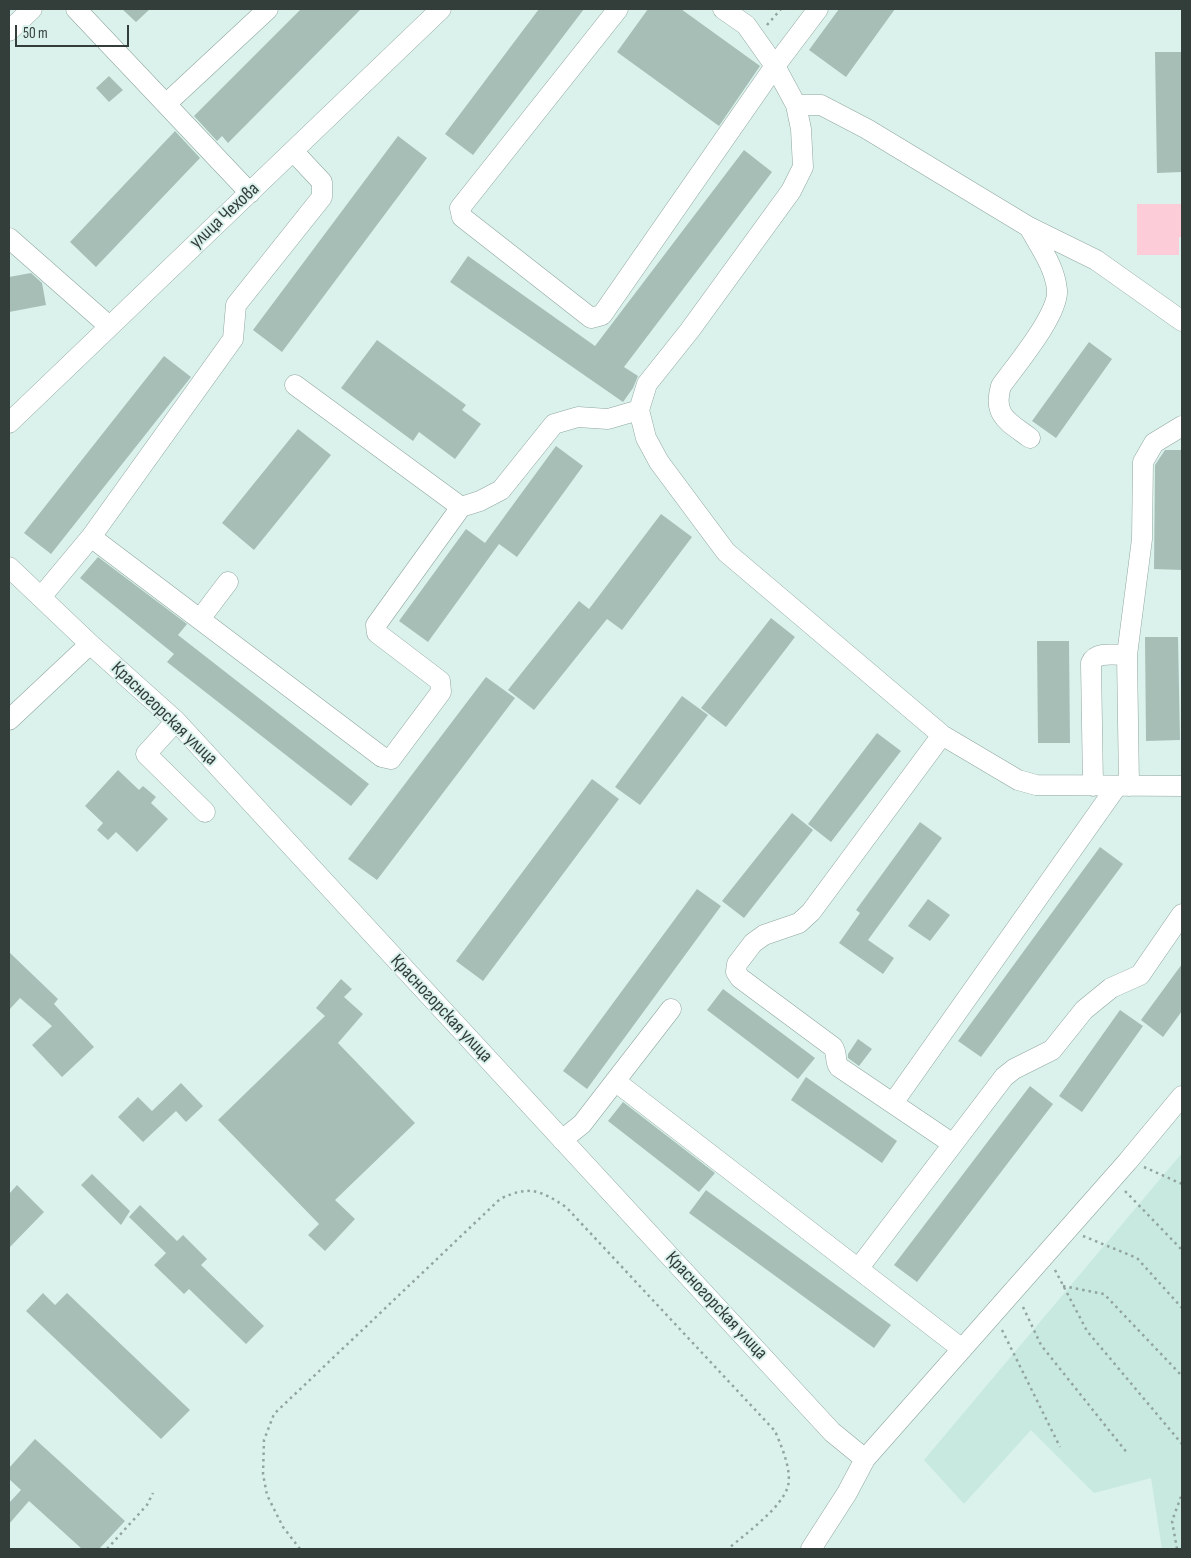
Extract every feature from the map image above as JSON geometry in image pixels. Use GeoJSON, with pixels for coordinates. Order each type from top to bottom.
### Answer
{"type":"FeatureCollection","features":[{"type":"Feature","properties":{"kind":"street"},"geometry":{"type":"LineString","coordinates":[[9,31],[32,9]]}},
{"type":"Feature","properties":{"kind":"street"},"geometry":{"type":"LineString","coordinates":[[76,9],[250,193]]}},
{"type":"Feature","properties":{"kind":"street"},"geometry":{"type":"LineString","coordinates":[[166,104],[268,9]]}},
{"type":"Feature","properties":{"kind":"street","name":"улица Чехова"},"geometry":{"type":"LineString","coordinates":[[9,423],[441,9]]}},
{"type":"Feature","properties":{"kind":"street"},"geometry":{"type":"LineString","coordinates":[[618,9],[460,208],[462,217],[591,318],[602,314],[775,66],[818,9]]}},
{"type":"Feature","properties":{"kind":"street"},"geometry":{"type":"LineString","coordinates":[[723,9],[746,25],[775,66],[796,105],[801,129],[803,167],[791,192],[648,384],[639,410],[646,438],[659,462],[726,552],[942,735],[1018,780],[1036,785],[1182,786]]}},
{"type":"Feature","properties":{"kind":"street"},"geometry":{"type":"LineString","coordinates":[[796,105],[821,105],[867,129],[1029,227],[1096,260],[1182,321]]}},
{"type":"Feature","properties":{"kind":"street"},"geometry":{"type":"LineString","coordinates":[[40,597],[91,537],[233,339],[236,306],[322,197],[322,182],[293,151]]}},
{"type":"Feature","properties":{"kind":"street"},"geometry":{"type":"LineString","coordinates":[[1029,227],[1051,264],[1057,291],[1053,312],[1001,386],[997,398],[998,410],[1003,417],[1030,438]]}},
{"type":"Feature","properties":{"kind":"street"},"geometry":{"type":"LineString","coordinates":[[9,238],[109,326]]}},
{"type":"Feature","properties":{"kind":"street"},"geometry":{"type":"LineString","coordinates":[[294,386],[460,507]]}},
{"type":"Feature","properties":{"kind":"street"},"geometry":{"type":"LineString","coordinates":[[91,537],[382,757],[391,759],[440,692],[440,681],[377,633],[376,625],[460,507],[480,501],[501,490],[554,424],[578,417],[608,420],[639,410]]}},
{"type":"Feature","properties":{"kind":"street"},"geometry":{"type":"LineString","coordinates":[[893,1103],[1123,786],[1127,655],[1142,539],[1143,462],[1154,444],[1182,426]]}},
{"type":"Feature","properties":{"kind":"street","name":"Красногорская улица"},"geometry":{"type":"LineString","coordinates":[[9,567],[90,644],[176,721],[832,1432],[865,1459]]}},
{"type":"Feature","properties":{"kind":"street"},"geometry":{"type":"LineString","coordinates":[[200,619],[228,582]]}},
{"type":"Feature","properties":{"kind":"street"},"geometry":{"type":"LineString","coordinates":[[9,720],[90,644]]}},
{"type":"Feature","properties":{"kind":"street"},"geometry":{"type":"LineString","coordinates":[[1093,786],[1091,663],[1093,658],[1099,655],[1127,655]]}},
{"type":"Feature","properties":{"kind":"street"},"geometry":{"type":"LineString","coordinates":[[176,721],[146,754],[204,812]]}},
{"type":"Feature","properties":{"kind":"street"},"geometry":{"type":"LineString","coordinates":[[942,735],[806,918],[758,939],[737,964],[736,972],[740,978],[833,1047],[836,1051],[836,1064],[839,1067],[953,1144]]}},
{"type":"Feature","properties":{"kind":"street"},"geometry":{"type":"LineString","coordinates":[[858,1269],[1008,1073],[1052,1050],[1084,1010],[1111,988],[1140,975],[1182,914]]}},
{"type":"Feature","properties":{"kind":"street"},"geometry":{"type":"LineString","coordinates":[[562,1140],[582,1124],[671,1009]]}},
{"type":"Feature","properties":{"kind":"street"},"geometry":{"type":"LineString","coordinates":[[615,1081],[962,1349]]}},
{"type":"Feature","properties":{"kind":"street"},"geometry":{"type":"LineString","coordinates":[[811,1549],[847,1493],[865,1459],[1113,1179],[1182,1096]]}},
{"type":"Feature","properties":{"kind":"path"},"geometry":{"type":"LineString","coordinates":[[1128,1161],[1182,1184]]}},
{"type":"Feature","properties":{"kind":"path"},"geometry":{"type":"LineString","coordinates":[[1113,1179],[1182,1250]]}},
{"type":"Feature","properties":{"kind":"path"},"geometry":{"type":"LineString","coordinates":[[300,1549],[283,1527],[267,1495],[263,1474],[264,1440],[274,1414],[500,1199],[514,1192],[533,1189],[566,1207],[775,1431],[785,1454],[788,1484],[782,1501],[728,1549]]}},
{"type":"Feature","properties":{"kind":"path"},"geometry":{"type":"LineString","coordinates":[[1067,1230],[1137,1258],[1182,1308]]}},
{"type":"Feature","properties":{"kind":"path"},"geometry":{"type":"LineString","coordinates":[[1047,1253],[1087,1331],[1182,1444]]}},
{"type":"Feature","properties":{"kind":"path"},"geometry":{"type":"LineString","coordinates":[[1064,1286],[1104,1294],[1182,1376]]}},
{"type":"Feature","properties":{"kind":"path"},"geometry":{"type":"LineString","coordinates":[[1015,1289],[1041,1345],[1128,1454]]}},
{"type":"Feature","properties":{"kind":"path"},"geometry":{"type":"LineString","coordinates":[[994,1313],[1060,1447]]}},
{"type":"Feature","properties":{"kind":"path"},"geometry":{"type":"LineString","coordinates":[[107,1549],[147,1505],[152,1493]]}},
{"type":"Feature","properties":{"kind":"path"},"geometry":{"type":"LineString","coordinates":[[1177,1549],[1172,1521],[1182,1494]]}},
{"type":"Feature","properties":{"kind":"shaded area"},"geometry":{"type":"Polygon","coordinates":[[[1137,204],[1182,204],[1182,237],[1179,237],[1179,255],[1137,255],[1137,204]]]}},
{"type":"Feature","properties":{"kind":"shaded area"},"geometry":{"type":"Polygon","coordinates":[[[1182,1153],[1182,1549],[1162,1549],[1151,1478],[1094,1493],[1031,1430],[964,1504],[924,1460],[1182,1153]]]}},
{"type":"Feature","properties":{"kind":"building"},"geometry":{"type":"Polygon","coordinates":[[[122,9],[150,9],[136,22],[122,9]]]}},
{"type":"Feature","properties":{"kind":"building"},"geometry":{"type":"Polygon","coordinates":[[[301,9],[361,9],[228,143],[222,136],[217,141],[194,116],[301,9]]]}},
{"type":"Feature","properties":{"kind":"building"},"geometry":{"type":"Polygon","coordinates":[[[539,9],[584,9],[473,155],[445,134],[539,9]]]}},
{"type":"Feature","properties":{"kind":"building"},"geometry":{"type":"Polygon","coordinates":[[[648,9],[681,9],[760,66],[719,126],[617,52],[648,9]]]}},
{"type":"Feature","properties":{"kind":"building"},"geometry":{"type":"Polygon","coordinates":[[[839,9],[895,9],[846,77],[809,50],[839,9]]]}},
{"type":"Feature","properties":{"kind":"building"},"geometry":{"type":"Polygon","coordinates":[[[1155,52],[1182,52],[1182,172],[1157,173],[1155,52]]]}},
{"type":"Feature","properties":{"kind":"building"},"geometry":{"type":"Polygon","coordinates":[[[109,76],[123,90],[109,102],[96,88],[109,76]]]}},
{"type":"Feature","properties":{"kind":"building"},"geometry":{"type":"Polygon","coordinates":[[[175,131],[200,158],[96,267],[70,242],[175,131]]]}},
{"type":"Feature","properties":{"kind":"building"},"geometry":{"type":"Polygon","coordinates":[[[398,136],[427,158],[282,352],[253,330],[398,136]]]}},
{"type":"Feature","properties":{"kind":"building"},"geometry":{"type":"Polygon","coordinates":[[[744,150],[772,172],[624,367],[638,376],[633,388],[623,402],[450,282],[468,256],[595,346],[744,150]]]}},
{"type":"Feature","properties":{"kind":"building"},"geometry":{"type":"Polygon","coordinates":[[[31,273],[42,283],[46,305],[9,312],[9,277],[31,273]]]}},
{"type":"Feature","properties":{"kind":"building"},"geometry":{"type":"Polygon","coordinates":[[[377,340],[466,405],[462,410],[481,424],[455,459],[419,432],[413,441],[341,388],[377,340]]]}},
{"type":"Feature","properties":{"kind":"building"},"geometry":{"type":"Polygon","coordinates":[[[1089,342],[1112,359],[1056,438],[1032,421],[1089,342]]]}},
{"type":"Feature","properties":{"kind":"building"},"geometry":{"type":"Polygon","coordinates":[[[164,356],[191,377],[51,554],[24,533],[164,356]]]}},
{"type":"Feature","properties":{"kind":"building"},"geometry":{"type":"Polygon","coordinates":[[[298,429],[331,455],[254,550],[222,523],[298,429]]]}},
{"type":"Feature","properties":{"kind":"building"},"geometry":{"type":"Polygon","coordinates":[[[556,446],[583,466],[517,557],[499,544],[428,642],[399,621],[466,529],[485,543],[556,446]]]}},
{"type":"Feature","properties":{"kind":"building"},"geometry":{"type":"Polygon","coordinates":[[[1165,450],[1182,450],[1182,570],[1154,569],[1155,465],[1165,450]]]}},
{"type":"Feature","properties":{"kind":"building"},"geometry":{"type":"Polygon","coordinates":[[[661,514],[692,537],[622,630],[607,619],[534,710],[508,690],[579,601],[589,609],[661,514]]]}},
{"type":"Feature","properties":{"kind":"building"},"geometry":{"type":"Polygon","coordinates":[[[98,557],[187,624],[178,635],[369,784],[351,806],[167,662],[174,654],[80,578],[98,557]]]}},
{"type":"Feature","properties":{"kind":"building"},"geometry":{"type":"Polygon","coordinates":[[[771,618],[795,637],[726,727],[701,708],[771,618]]]}},
{"type":"Feature","properties":{"kind":"building"},"geometry":{"type":"Polygon","coordinates":[[[1145,637],[1178,637],[1180,740],[1146,741],[1145,637]]]}},
{"type":"Feature","properties":{"kind":"building"},"geometry":{"type":"Polygon","coordinates":[[[1037,641],[1069,641],[1070,743],[1038,743],[1037,641]]]}},
{"type":"Feature","properties":{"kind":"building"},"geometry":{"type":"Polygon","coordinates":[[[486,677],[515,698],[377,880],[348,859],[486,677]]]}},
{"type":"Feature","properties":{"kind":"building"},"geometry":{"type":"Polygon","coordinates":[[[682,696],[708,715],[640,805],[615,787],[682,696]]]}},
{"type":"Feature","properties":{"kind":"building"},"geometry":{"type":"Polygon","coordinates":[[[877,733],[901,751],[831,842],[808,824],[877,733]]]}},
{"type":"Feature","properties":{"kind":"building"},"geometry":{"type":"Polygon","coordinates":[[[118,770],[139,790],[143,786],[156,797],[151,803],[168,819],[137,852],[116,832],[108,840],[97,830],[103,823],[85,806],[118,770]]]}},
{"type":"Feature","properties":{"kind":"building"},"geometry":{"type":"Polygon","coordinates":[[[592,779],[619,799],[483,981],[456,961],[592,779]]]}},
{"type":"Feature","properties":{"kind":"building"},"geometry":{"type":"Polygon","coordinates":[[[792,813],[813,830],[744,918],[722,901],[792,813]]]}},
{"type":"Feature","properties":{"kind":"building"},"geometry":{"type":"Polygon","coordinates":[[[920,822],[942,838],[868,940],[894,958],[883,974],[839,943],[860,913],[856,910],[920,822]]]}},
{"type":"Feature","properties":{"kind":"building"},"geometry":{"type":"Polygon","coordinates":[[[1100,847],[1123,864],[981,1057],[958,1041],[1100,847]]]}},
{"type":"Feature","properties":{"kind":"building"},"geometry":{"type":"Polygon","coordinates":[[[697,889],[721,906],[587,1089],[563,1071],[697,889]]]}},
{"type":"Feature","properties":{"kind":"building"},"geometry":{"type":"Polygon","coordinates":[[[928,899],[950,915],[930,941],[908,926],[928,899]]]}},
{"type":"Feature","properties":{"kind":"building"},"geometry":{"type":"Polygon","coordinates":[[[9,952],[58,999],[54,1004],[94,1047],[62,1077],[32,1045],[52,1026],[20,998],[9,1010],[9,952]]]}},
{"type":"Feature","properties":{"kind":"building"},"geometry":{"type":"Polygon","coordinates":[[[1182,964],[1182,1011],[1163,1037],[1141,1020],[1182,964]]]}},
{"type":"Feature","properties":{"kind":"building"},"geometry":{"type":"Polygon","coordinates":[[[341,979],[352,989],[344,997],[363,1014],[338,1043],[415,1123],[335,1200],[355,1219],[325,1251],[308,1235],[319,1224],[218,1120],[325,1016],[316,1008],[341,979]]]}},
{"type":"Feature","properties":{"kind":"building"},"geometry":{"type":"Polygon","coordinates":[[[723,989],[815,1058],[798,1079],[707,1010],[723,989]]]}},
{"type":"Feature","properties":{"kind":"building"},"geometry":{"type":"Polygon","coordinates":[[[1120,1010],[1143,1026],[1082,1112],[1059,1096],[1120,1010]]]}},
{"type":"Feature","properties":{"kind":"building"},"geometry":{"type":"Polygon","coordinates":[[[858,1039],[872,1049],[859,1066],[848,1058],[848,1054],[858,1039]]]}},
{"type":"Feature","properties":{"kind":"building"},"geometry":{"type":"Polygon","coordinates":[[[806,1077],[897,1141],[882,1163],[791,1100],[806,1077]]]}},
{"type":"Feature","properties":{"kind":"building"},"geometry":{"type":"Polygon","coordinates":[[[181,1083],[203,1106],[186,1122],[176,1111],[143,1142],[118,1117],[138,1097],[152,1111],[181,1083]]]}},
{"type":"Feature","properties":{"kind":"building"},"geometry":{"type":"Polygon","coordinates":[[[1030,1086],[1053,1104],[917,1282],[894,1265],[1030,1086]]]}},
{"type":"Feature","properties":{"kind":"building"},"geometry":{"type":"Polygon","coordinates":[[[623,1102],[715,1173],[699,1192],[608,1121],[623,1102]]]}},
{"type":"Feature","properties":{"kind":"building"},"geometry":{"type":"Polygon","coordinates":[[[92,1174],[130,1211],[121,1225],[81,1185],[92,1174]]]}},
{"type":"Feature","properties":{"kind":"building"},"geometry":{"type":"Polygon","coordinates":[[[17,1185],[44,1212],[9,1248],[9,1194],[17,1185]]]}},
{"type":"Feature","properties":{"kind":"building"},"geometry":{"type":"Polygon","coordinates":[[[706,1190],[891,1325],[874,1348],[689,1213],[706,1190]]]}},
{"type":"Feature","properties":{"kind":"building"},"geometry":{"type":"Polygon","coordinates":[[[140,1205],[177,1241],[183,1235],[207,1259],[201,1265],[264,1326],[246,1344],[189,1289],[184,1294],[154,1265],[166,1253],[129,1217],[140,1205]]]}},
{"type":"Feature","properties":{"kind":"building"},"geometry":{"type":"Polygon","coordinates":[[[43,1293],[55,1305],[67,1293],[190,1410],[161,1439],[26,1311],[43,1293]]]}},
{"type":"Feature","properties":{"kind":"building"},"geometry":{"type":"Polygon","coordinates":[[[35,1439],[125,1521],[99,1549],[82,1549],[29,1501],[9,1524],[9,1503],[21,1490],[9,1479],[9,1468],[35,1439]]]}}]}
